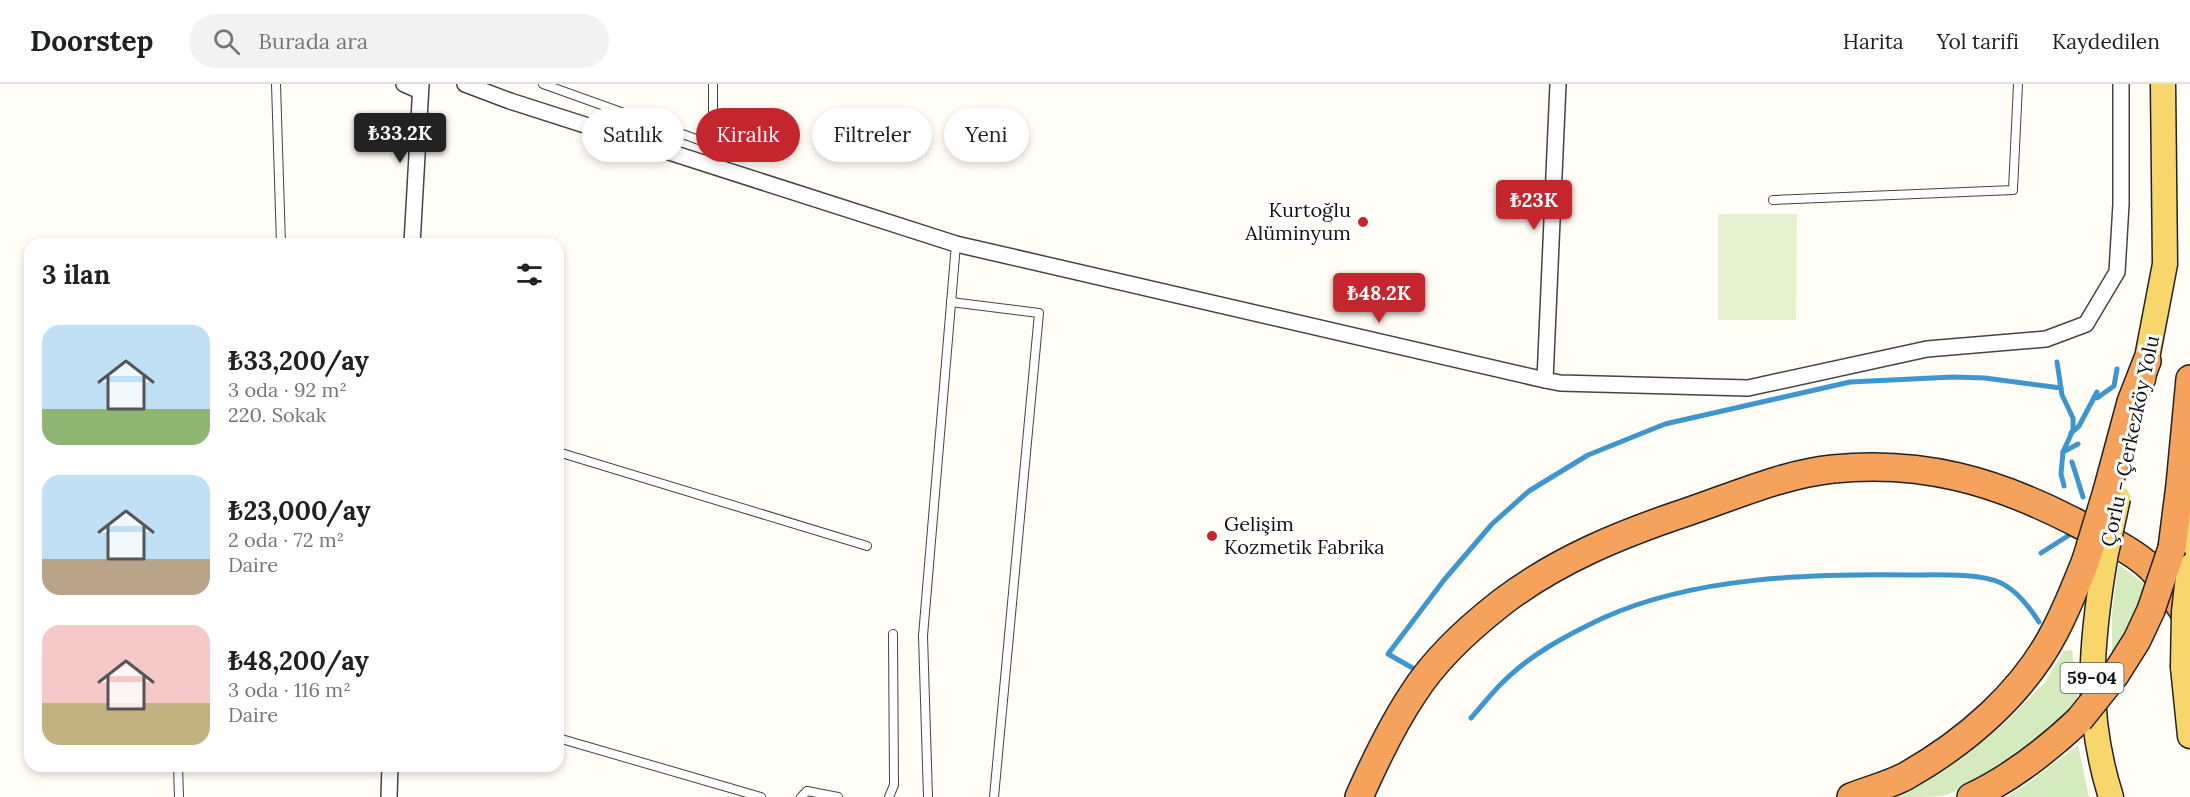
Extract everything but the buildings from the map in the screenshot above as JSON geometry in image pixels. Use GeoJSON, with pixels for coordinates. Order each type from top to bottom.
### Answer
{"type":"FeatureCollection","features":[{"type":"Feature","properties":{"kind":"highway"},"geometry":{"type":"LineString","coordinates":[[1851,797],[1905,777],[1953,746],[1996,710],[2032,667],[2096,559],[2113,495],[2131,402],[2147,361]]}},
{"type":"Feature","properties":{"kind":"highway"},"geometry":{"type":"LineString","coordinates":[[1971,797],[2011,776],[2035,759],[2079,720],[2115,675],[2137,640],[2180,558],[2180,485],[2190,379]]}},
{"type":"Feature","properties":{"kind":"highway"},"geometry":{"type":"LineString","coordinates":[[1359,797],[1386,738],[1414,692],[1439,660],[1502,603],[1550,570],[1590,549],[1662,520],[1772,483],[1832,469],[1894,468],[1949,474],[1985,483],[2027,498],[2103,537],[2150,567],[2175,597],[2190,621]]}},
{"type":"Feature","properties":{"kind":"main road","name":"Çorlu - Çerkezköy Yolu"},"geometry":{"type":"LineString","coordinates":[[2147,361],[2165,264],[2163,84]]}},
{"type":"Feature","properties":{"kind":"main road"},"geometry":{"type":"LineString","coordinates":[[2190,467],[2180,558],[2184,612],[2183,667],[2190,736]]}},
{"type":"Feature","properties":{"kind":"main road","name":"Çorlu - Çerkezköy Yolu"},"geometry":{"type":"LineString","coordinates":[[2096,559],[2091,683],[2095,731],[2111,797]]}},
{"type":"Feature","properties":{"kind":"street"},"geometry":{"type":"LineString","coordinates":[[404,84],[421,88],[412,238]]}},
{"type":"Feature","properties":{"kind":"street"},"geometry":{"type":"LineString","coordinates":[[465,84],[510,102],[956,244],[1560,383],[1748,388],[1927,349],[2046,339],[2086,324],[2117,272],[2121,204],[2121,84]]}},
{"type":"Feature","properties":{"kind":"street"},"geometry":{"type":"LineString","coordinates":[[1545,380],[1558,84]]}},
{"type":"Feature","properties":{"kind":"street"},"geometry":{"type":"LineString","coordinates":[[389,797],[390,772]]}},
{"type":"Feature","properties":{"kind":"lane"},"geometry":{"type":"LineString","coordinates":[[276,84],[281,238]]}},
{"type":"Feature","properties":{"kind":"lane"},"geometry":{"type":"LineString","coordinates":[[543,84],[713,145],[713,84]]}},
{"type":"Feature","properties":{"kind":"lane"},"geometry":{"type":"LineString","coordinates":[[1773,200],[2013,190],[2018,84]]}},
{"type":"Feature","properties":{"kind":"lane"},"geometry":{"type":"LineString","coordinates":[[928,797],[923,636],[956,244]]}},
{"type":"Feature","properties":{"kind":"lane"},"geometry":{"type":"LineString","coordinates":[[951,302],[1039,313],[994,797]]}},
{"type":"Feature","properties":{"kind":"lane"},"geometry":{"type":"LineString","coordinates":[[564,454],[867,546]]}},
{"type":"Feature","properties":{"kind":"lane"},"geometry":{"type":"LineString","coordinates":[[889,797],[894,785],[893,634]]}},
{"type":"Feature","properties":{"kind":"lane"},"geometry":{"type":"LineString","coordinates":[[564,740],[761,797]]}},
{"type":"Feature","properties":{"kind":"lane"},"geometry":{"type":"LineString","coordinates":[[178,772],[179,797]]}},
{"type":"Feature","properties":{"kind":"lane"},"geometry":{"type":"LineString","coordinates":[[801,797],[807,791],[838,797]]}},
{"type":"Feature","properties":{"kind":"green space"},"geometry":{"type":"Polygon","coordinates":[[[1718,214],[1797,214],[1796,320],[1718,320],[1718,214]]]}},
{"type":"Feature","properties":{"kind":"green space"},"geometry":{"type":"Polygon","coordinates":[[[2118,564],[2149,587],[2117,654],[2112,653],[2112,613],[2118,564]]]}},
{"type":"Feature","properties":{"kind":"green space"},"geometry":{"type":"Polygon","coordinates":[[[2072,650],[2078,703],[2032,744],[1997,770],[1960,790],[1942,796],[1896,797],[1963,758],[2004,724],[2045,682],[2064,651],[2072,650]]]}},
{"type":"Feature","properties":{"kind":"green space"},"geometry":{"type":"Polygon","coordinates":[[[2078,745],[2089,797],[2005,797],[2024,786],[2078,745]]]}},
{"type":"Feature","properties":{"kind":"waterway"},"geometry":{"type":"LineString","coordinates":[[2057,362],[2062,395],[2073,418],[2073,430],[2063,452]]}},
{"type":"Feature","properties":{"kind":"waterway"},"geometry":{"type":"LineString","coordinates":[[2094,397],[2097,398],[2114,386],[2117,369]]}},
{"type":"Feature","properties":{"kind":"waterway"},"geometry":{"type":"LineString","coordinates":[[1416,670],[1388,654],[1444,580],[1492,524],[1529,491],[1588,455],[1665,424],[1850,382],[1953,377],[1985,378],[2061,388]]}},
{"type":"Feature","properties":{"kind":"waterway"},"geometry":{"type":"LineString","coordinates":[[2071,433],[2079,426],[2097,392]]}},
{"type":"Feature","properties":{"kind":"waterway"},"geometry":{"type":"LineString","coordinates":[[2064,486],[2061,474],[2063,452],[2078,444]]}},
{"type":"Feature","properties":{"kind":"waterway"},"geometry":{"type":"LineString","coordinates":[[2072,462],[2083,497]]}},
{"type":"Feature","properties":{"kind":"waterway"},"geometry":{"type":"LineString","coordinates":[[2041,553],[2074,532]]}},
{"type":"Feature","properties":{"kind":"waterway"},"geometry":{"type":"LineString","coordinates":[[1471,718],[1512,674],[1536,655],[1562,639],[1603,618],[1639,604],[1676,593],[1715,586],[1754,580],[1834,575],[1969,576],[1992,580],[2007,586],[2022,600],[2039,622]]}},
{"type":"Feature","properties":{"kind":"place","name":"Kurtoğlu Alüminyum"},"geometry":{"type":"Point","coordinates":[1363,222]}},
{"type":"Feature","properties":{"kind":"place","name":"Gelişim Kozmetik Fabrika"},"geometry":{"type":"Point","coordinates":[1212,536]}}]}
